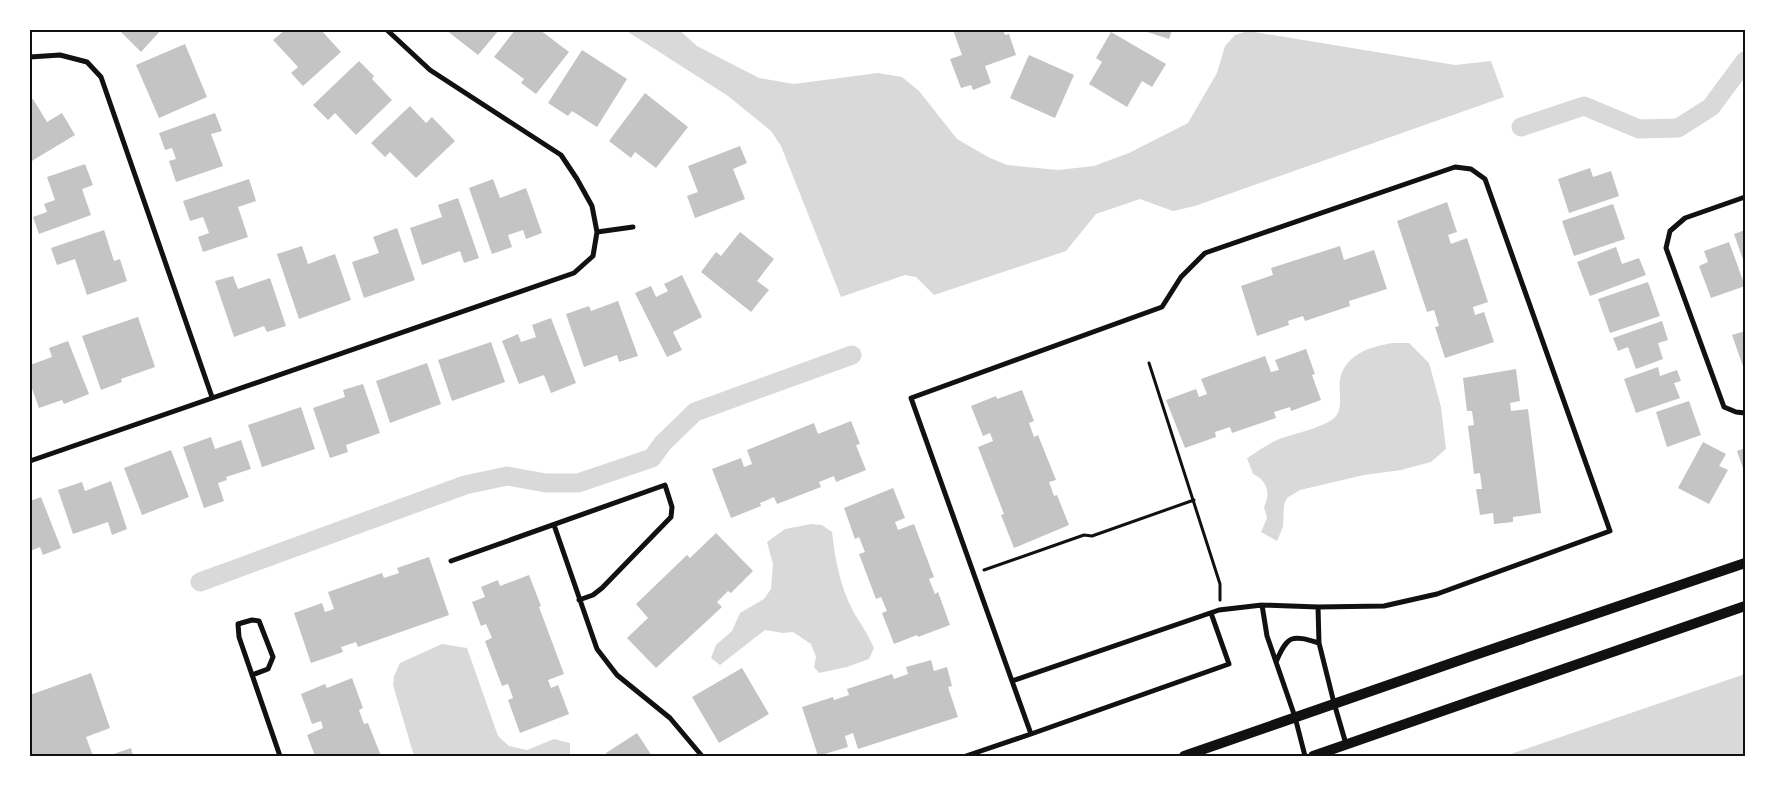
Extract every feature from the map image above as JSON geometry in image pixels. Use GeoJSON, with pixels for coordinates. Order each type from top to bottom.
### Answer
{"type":"FeatureCollection","features":[{"type":"Feature","properties":{"kind":"main road"},"geometry":{"type":"LineString","coordinates":[[1184,756],[1745,563]]}},
{"type":"Feature","properties":{"kind":"main road"},"geometry":{"type":"LineString","coordinates":[[1313,756],[1745,606]]}},
{"type":"Feature","properties":{"kind":"street"},"geometry":{"type":"LineString","coordinates":[[30,461],[574,273],[593,256],[597,232],[592,206],[578,179],[561,155],[430,70],[387,30]]}},
{"type":"Feature","properties":{"kind":"street"},"geometry":{"type":"LineString","coordinates":[[30,57],[60,55],[88,62],[101,77],[212,397]]}},
{"type":"Feature","properties":{"kind":"street"},"geometry":{"type":"LineString","coordinates":[[1012,681],[1220,610],[1262,605],[1318,607],[1384,606],[1437,594],[1610,531],[1485,179],[1471,169],[1455,167],[1205,253],[1181,277],[1162,307],[911,398],[974,574],[1012,681],[1031,734]]}},
{"type":"Feature","properties":{"kind":"street"},"geometry":{"type":"LineString","coordinates":[[1745,197],[1685,218],[1670,231],[1666,248],[1724,407],[1736,412],[1745,413]]}},
{"type":"Feature","properties":{"kind":"street"},"geometry":{"type":"LineString","coordinates":[[597,232],[632,226]]}},
{"type":"Feature","properties":{"kind":"street"},"geometry":{"type":"LineString","coordinates":[[451,561],[665,486],[672,507],[671,517],[602,588],[579,600]]}},
{"type":"Feature","properties":{"kind":"street"},"geometry":{"type":"LineString","coordinates":[[554,524],[597,649],[617,675],[670,718],[702,756]]}},
{"type":"Feature","properties":{"kind":"street"},"geometry":{"type":"LineString","coordinates":[[1262,605],[1267,636],[1295,717],[1305,756]]}},
{"type":"Feature","properties":{"kind":"street"},"geometry":{"type":"LineString","coordinates":[[1318,607],[1320,643],[1346,745]]}},
{"type":"Feature","properties":{"kind":"street"},"geometry":{"type":"LineString","coordinates":[[966,756],[1228,664],[1211,613]]}},
{"type":"Feature","properties":{"kind":"street"},"geometry":{"type":"LineString","coordinates":[[252,675],[268,669],[273,657],[259,621],[252,620],[238,624],[239,637],[252,675],[280,756]]}},
{"type":"Feature","properties":{"kind":"street"},"geometry":{"type":"LineString","coordinates":[[1276,662],[1283,646],[1288,640],[1301,638],[1320,643]]}},
{"type":"Feature","properties":{"kind":"path"},"geometry":{"type":"LineString","coordinates":[[1149,363],[1220,584],[1220,610]]}},
{"type":"Feature","properties":{"kind":"path"},"geometry":{"type":"LineString","coordinates":[[974,574],[1084,535],[1092,536],[1194,500]]}},
{"type":"Feature","properties":{"kind":"shaded area"},"geometry":{"type":"Polygon","coordinates":[[[625,30],[679,30],[697,46],[759,78],[794,84],[878,73],[902,77],[919,91],[957,139],[988,157],[1007,165],[1058,170],[1094,166],[1129,153],[1188,123],[1217,73],[1225,46],[1235,35],[1248,31],[1455,65],[1491,61],[1504,97],[1195,206],[1173,211],[1140,199],[1096,214],[1066,251],[934,295],[916,277],[905,275],[841,297],[781,146],[771,131],[728,96],[625,30]]]}},
{"type":"Feature","properties":{"kind":"shaded area"},"geometry":{"type":"Polygon","coordinates":[[[1393,343],[1409,343],[1429,363],[1441,407],[1446,449],[1431,462],[1401,470],[1364,475],[1300,490],[1287,498],[1284,505],[1283,527],[1277,541],[1261,532],[1267,518],[1264,507],[1267,492],[1262,480],[1253,474],[1247,458],[1277,440],[1318,427],[1332,420],[1339,411],[1340,379],[1347,363],[1353,357],[1368,349],[1393,343]]]}},
{"type":"Feature","properties":{"kind":"shaded area"},"geometry":{"type":"Polygon","coordinates":[[[811,524],[822,525],[832,532],[841,582],[853,611],[874,648],[869,659],[847,667],[819,673],[814,667],[816,657],[811,644],[793,632],[783,633],[765,630],[720,665],[711,658],[716,645],[732,631],[740,613],[764,599],[771,589],[773,564],[767,542],[785,529],[811,524]]]}},
{"type":"Feature","properties":{"kind":"shaded area"},"geometry":{"type":"Polygon","coordinates":[[[442,644],[467,648],[498,736],[509,746],[527,750],[554,739],[570,743],[570,755],[414,756],[393,685],[394,676],[400,663],[442,644]]]}},
{"type":"Feature","properties":{"kind":"shaded area"},"geometry":{"type":"Polygon","coordinates":[[[1745,674],[1745,756],[1505,756],[1745,674]]]}},
{"type":"Feature","properties":{"kind":"building"},"geometry":{"type":"Polygon","coordinates":[[[119,30],[161,30],[141,52],[119,30]]]}},
{"type":"Feature","properties":{"kind":"building"},"geometry":{"type":"Polygon","coordinates":[[[285,30],[321,30],[341,52],[303,86],[291,73],[298,67],[273,40],[285,30]]]}},
{"type":"Feature","properties":{"kind":"building"},"geometry":{"type":"Polygon","coordinates":[[[446,30],[499,30],[478,55],[446,30]]]}},
{"type":"Feature","properties":{"kind":"building"},"geometry":{"type":"Polygon","coordinates":[[[515,30],[540,30],[569,52],[536,94],[521,83],[524,79],[494,57],[515,30]]]}},
{"type":"Feature","properties":{"kind":"building"},"geometry":{"type":"Polygon","coordinates":[[[953,30],[1003,30],[1005,35],[1009,34],[1016,55],[985,66],[991,83],[973,90],[971,85],[961,88],[950,59],[962,55],[953,30]]]}},
{"type":"Feature","properties":{"kind":"building"},"geometry":{"type":"Polygon","coordinates":[[[1141,30],[1172,30],[1169,39],[1141,30]]]}},
{"type":"Feature","properties":{"kind":"building"},"geometry":{"type":"Polygon","coordinates":[[[1111,32],[1166,64],[1152,87],[1142,81],[1127,107],[1089,84],[1102,62],[1096,58],[1111,32]]]}},
{"type":"Feature","properties":{"kind":"building"},"geometry":{"type":"Polygon","coordinates":[[[185,44],[207,97],[159,118],[136,65],[185,44]]]}},
{"type":"Feature","properties":{"kind":"building"},"geometry":{"type":"Polygon","coordinates":[[[582,50],[627,79],[597,127],[572,111],[568,116],[548,103],[582,50]]]}},
{"type":"Feature","properties":{"kind":"building"},"geometry":{"type":"Polygon","coordinates":[[[1029,55],[1074,75],[1055,118],[1010,98],[1029,55]]]}},
{"type":"Feature","properties":{"kind":"building"},"geometry":{"type":"Polygon","coordinates":[[[359,61],[374,76],[372,79],[392,100],[356,135],[335,113],[328,120],[313,105],[359,61]]]}},
{"type":"Feature","properties":{"kind":"building"},"geometry":{"type":"Polygon","coordinates":[[[645,93],[688,127],[656,168],[635,152],[631,158],[609,141],[645,93]]]}},
{"type":"Feature","properties":{"kind":"building"},"geometry":{"type":"Polygon","coordinates":[[[33,99],[47,122],[62,113],[75,135],[30,162],[30,100],[33,99]]]}},
{"type":"Feature","properties":{"kind":"building"},"geometry":{"type":"Polygon","coordinates":[[[410,106],[426,123],[432,117],[455,141],[416,178],[390,152],[385,157],[371,143],[410,106]]]}},
{"type":"Feature","properties":{"kind":"building"},"geometry":{"type":"Polygon","coordinates":[[[215,113],[222,131],[211,134],[223,166],[176,182],[169,161],[176,159],[172,148],[165,150],[159,133],[215,113]]]}},
{"type":"Feature","properties":{"kind":"building"},"geometry":{"type":"Polygon","coordinates":[[[740,146],[747,163],[733,169],[745,199],[695,218],[687,196],[698,192],[688,166],[740,146]]]}},
{"type":"Feature","properties":{"kind":"building"},"geometry":{"type":"Polygon","coordinates":[[[85,164],[93,185],[82,189],[91,215],[39,234],[33,217],[47,212],[44,204],[55,200],[47,177],[85,164]]]}},
{"type":"Feature","properties":{"kind":"building"},"geometry":{"type":"Polygon","coordinates":[[[1590,168],[1593,177],[1611,171],[1619,196],[1569,213],[1558,179],[1590,168]]]}},
{"type":"Feature","properties":{"kind":"building"},"geometry":{"type":"Polygon","coordinates":[[[249,179],[256,201],[238,207],[248,237],[203,252],[198,237],[209,233],[203,217],[190,221],[183,201],[249,179]]]}},
{"type":"Feature","properties":{"kind":"building"},"geometry":{"type":"Polygon","coordinates":[[[493,179],[500,198],[526,188],[542,233],[526,239],[523,230],[508,235],[512,247],[492,254],[469,188],[493,179]]]}},
{"type":"Feature","properties":{"kind":"building"},"geometry":{"type":"Polygon","coordinates":[[[458,198],[479,258],[464,263],[460,251],[422,265],[410,228],[442,217],[438,205],[458,198]]]}},
{"type":"Feature","properties":{"kind":"building"},"geometry":{"type":"Polygon","coordinates":[[[1447,202],[1457,232],[1448,235],[1451,244],[1467,238],[1488,302],[1473,307],[1475,315],[1484,312],[1494,342],[1445,358],[1435,327],[1439,326],[1434,310],[1427,312],[1397,221],[1447,202]]]}},
{"type":"Feature","properties":{"kind":"building"},"geometry":{"type":"Polygon","coordinates":[[[1613,204],[1625,239],[1574,256],[1562,221],[1613,204]]]}},
{"type":"Feature","properties":{"kind":"building"},"geometry":{"type":"Polygon","coordinates":[[[397,228],[415,280],[364,298],[352,262],[379,253],[373,237],[397,228]]]}},
{"type":"Feature","properties":{"kind":"building"},"geometry":{"type":"Polygon","coordinates":[[[104,230],[114,261],[120,259],[127,281],[87,295],[75,259],[57,265],[51,248],[104,230]]]}},
{"type":"Feature","properties":{"kind":"building"},"geometry":{"type":"Polygon","coordinates":[[[1745,230],[1745,265],[1734,234],[1745,230]]]}},
{"type":"Feature","properties":{"kind":"building"},"geometry":{"type":"Polygon","coordinates":[[[740,232],[774,259],[757,281],[769,290],[751,312],[701,272],[716,252],[721,256],[740,232]]]}},
{"type":"Feature","properties":{"kind":"building"},"geometry":{"type":"Polygon","coordinates":[[[1729,242],[1745,286],[1711,298],[1699,266],[1708,262],[1704,251],[1729,242]]]}},
{"type":"Feature","properties":{"kind":"building"},"geometry":{"type":"Polygon","coordinates":[[[302,246],[308,264],[335,254],[351,300],[299,319],[277,254],[302,246]]]}},
{"type":"Feature","properties":{"kind":"building"},"geometry":{"type":"Polygon","coordinates":[[[1340,246],[1344,260],[1374,250],[1387,289],[1349,301],[1350,306],[1305,321],[1303,316],[1288,321],[1289,325],[1257,336],[1241,286],[1273,275],[1271,268],[1340,246]]]}},
{"type":"Feature","properties":{"kind":"building"},"geometry":{"type":"Polygon","coordinates":[[[1616,247],[1622,264],[1639,258],[1646,275],[1590,296],[1577,262],[1616,247]]]}},
{"type":"Feature","properties":{"kind":"building"},"geometry":{"type":"Polygon","coordinates":[[[682,275],[702,317],[673,332],[682,350],[667,357],[635,293],[651,286],[656,297],[668,291],[664,284],[682,275]]]}},
{"type":"Feature","properties":{"kind":"building"},"geometry":{"type":"Polygon","coordinates":[[[233,276],[238,289],[270,278],[286,326],[267,332],[264,326],[234,337],[215,281],[233,276]]]}},
{"type":"Feature","properties":{"kind":"building"},"geometry":{"type":"Polygon","coordinates":[[[1648,282],[1660,316],[1610,333],[1598,299],[1648,282]]]}},
{"type":"Feature","properties":{"kind":"building"},"geometry":{"type":"Polygon","coordinates":[[[618,301],[638,356],[619,362],[617,355],[584,367],[566,314],[589,306],[591,311],[618,301]]]}},
{"type":"Feature","properties":{"kind":"building"},"geometry":{"type":"Polygon","coordinates":[[[138,317],[155,367],[121,379],[122,382],[101,390],[82,336],[138,317]]]}},
{"type":"Feature","properties":{"kind":"building"},"geometry":{"type":"Polygon","coordinates":[[[551,318],[576,383],[551,393],[544,375],[519,384],[502,341],[518,334],[521,342],[536,337],[532,325],[551,318]]]}},
{"type":"Feature","properties":{"kind":"building"},"geometry":{"type":"Polygon","coordinates":[[[1662,321],[1668,340],[1658,343],[1663,359],[1636,369],[1628,347],[1618,351],[1613,338],[1662,321]]]}},
{"type":"Feature","properties":{"kind":"building"},"geometry":{"type":"Polygon","coordinates":[[[1745,331],[1745,372],[1732,335],[1745,331]]]}},
{"type":"Feature","properties":{"kind":"building"},"geometry":{"type":"Polygon","coordinates":[[[68,341],[89,394],[64,404],[62,400],[39,408],[30,383],[30,365],[52,357],[49,348],[68,341]]]}},
{"type":"Feature","properties":{"kind":"building"},"geometry":{"type":"Polygon","coordinates":[[[491,342],[505,382],[452,401],[438,360],[491,342]]]}},
{"type":"Feature","properties":{"kind":"building"},"geometry":{"type":"Polygon","coordinates":[[[1306,349],[1315,374],[1312,375],[1321,400],[1291,411],[1290,407],[1274,412],[1276,418],[1232,433],[1230,427],[1215,432],[1216,437],[1185,448],[1166,400],[1196,389],[1199,397],[1207,394],[1201,379],[1265,356],[1271,372],[1279,370],[1275,360],[1306,349]]]}},
{"type":"Feature","properties":{"kind":"building"},"geometry":{"type":"Polygon","coordinates":[[[427,363],[441,404],[390,423],[376,381],[427,363]]]}},
{"type":"Feature","properties":{"kind":"building"},"geometry":{"type":"Polygon","coordinates":[[[1658,367],[1660,376],[1677,370],[1681,381],[1674,383],[1680,398],[1636,413],[1624,379],[1658,367]]]}},
{"type":"Feature","properties":{"kind":"building"},"geometry":{"type":"Polygon","coordinates":[[[1516,369],[1520,401],[1510,403],[1511,411],[1528,409],[1541,513],[1513,517],[1513,522],[1494,524],[1493,513],[1480,515],[1476,489],[1482,489],[1480,473],[1474,474],[1468,426],[1474,425],[1472,411],[1467,411],[1463,378],[1516,369]]]}},
{"type":"Feature","properties":{"kind":"building"},"geometry":{"type":"Polygon","coordinates":[[[363,384],[380,433],[346,445],[348,452],[330,458],[313,408],[345,397],[343,390],[363,384]]]}},
{"type":"Feature","properties":{"kind":"building"},"geometry":{"type":"Polygon","coordinates":[[[1022,390],[1034,421],[1029,423],[1034,437],[1038,435],[1056,480],[1049,482],[1054,496],[1057,495],[1069,525],[1014,548],[1001,515],[1004,514],[978,447],[993,441],[990,433],[983,436],[971,406],[996,396],[997,399],[1022,390]]]}},
{"type":"Feature","properties":{"kind":"building"},"geometry":{"type":"Polygon","coordinates":[[[1689,401],[1701,435],[1667,447],[1656,412],[1689,401]]]}},
{"type":"Feature","properties":{"kind":"building"},"geometry":{"type":"Polygon","coordinates":[[[301,407],[315,449],[262,467],[248,425],[301,407]]]}},
{"type":"Feature","properties":{"kind":"building"},"geometry":{"type":"Polygon","coordinates":[[[851,421],[860,444],[856,445],[866,470],[836,482],[834,476],[819,482],[821,487],[777,504],[774,497],[760,503],[761,506],[731,518],[712,469],[741,458],[744,467],[752,464],[747,450],[814,423],[818,434],[851,421]]]}},
{"type":"Feature","properties":{"kind":"building"},"geometry":{"type":"Polygon","coordinates":[[[211,437],[215,449],[241,440],[251,469],[226,477],[227,480],[218,483],[224,501],[204,508],[183,447],[211,437]]]}},
{"type":"Feature","properties":{"kind":"building"},"geometry":{"type":"Polygon","coordinates":[[[1703,442],[1726,454],[1719,466],[1728,470],[1709,504],[1678,488],[1703,442]]]}},
{"type":"Feature","properties":{"kind":"building"},"geometry":{"type":"Polygon","coordinates":[[[1745,448],[1745,474],[1737,451],[1745,448]]]}},
{"type":"Feature","properties":{"kind":"building"},"geometry":{"type":"Polygon","coordinates":[[[171,450],[189,497],[142,515],[124,468],[171,450]]]}},
{"type":"Feature","properties":{"kind":"building"},"geometry":{"type":"Polygon","coordinates":[[[111,481],[127,529],[112,535],[108,522],[73,534],[58,490],[82,482],[85,491],[111,481]]]}},
{"type":"Feature","properties":{"kind":"building"},"geometry":{"type":"Polygon","coordinates":[[[893,488],[905,518],[895,522],[898,530],[914,524],[934,577],[929,579],[935,594],[938,592],[950,625],[894,644],[882,613],[887,611],[881,597],[876,599],[859,554],[865,552],[859,537],[855,539],[844,508],[893,488]]]}},
{"type":"Feature","properties":{"kind":"building"},"geometry":{"type":"Polygon","coordinates":[[[41,497],[61,548],[43,555],[40,547],[30,551],[30,501],[41,497]]]}},
{"type":"Feature","properties":{"kind":"building"},"geometry":{"type":"Polygon","coordinates":[[[716,533],[753,571],[731,593],[728,591],[717,602],[722,607],[656,668],[627,638],[648,618],[636,604],[687,555],[690,558],[716,533]]]}},
{"type":"Feature","properties":{"kind":"building"},"geometry":{"type":"Polygon","coordinates":[[[429,557],[449,615],[358,647],[356,642],[341,647],[343,652],[311,663],[294,613],[322,603],[325,612],[334,609],[328,592],[382,573],[384,578],[399,573],[397,568],[429,557]]]}},
{"type":"Feature","properties":{"kind":"building"},"geometry":{"type":"Polygon","coordinates":[[[529,575],[564,674],[548,680],[551,688],[558,685],[569,714],[520,733],[508,700],[513,698],[508,684],[502,686],[485,641],[492,638],[486,624],[481,626],[472,602],[485,597],[481,587],[498,580],[500,586],[529,575]]]}},
{"type":"Feature","properties":{"kind":"building"},"geometry":{"type":"Polygon","coordinates":[[[931,660],[934,671],[947,667],[952,686],[948,687],[958,717],[858,749],[853,733],[845,736],[848,747],[818,756],[802,707],[833,697],[834,700],[849,695],[847,689],[892,674],[894,679],[908,674],[906,667],[931,660]]]}},
{"type":"Feature","properties":{"kind":"building"},"geometry":{"type":"Polygon","coordinates":[[[742,668],[769,714],[719,743],[692,697],[742,668]]]}},
{"type":"Feature","properties":{"kind":"building"},"geometry":{"type":"Polygon","coordinates":[[[91,673],[110,728],[86,737],[93,756],[30,756],[30,695],[91,673]]]}},
{"type":"Feature","properties":{"kind":"building"},"geometry":{"type":"Polygon","coordinates":[[[352,678],[363,708],[359,710],[364,724],[368,723],[381,756],[315,756],[307,735],[323,728],[321,721],[312,724],[301,694],[325,684],[327,688],[352,678]]]}},
{"type":"Feature","properties":{"kind":"building"},"geometry":{"type":"Polygon","coordinates":[[[637,733],[652,756],[605,756],[607,755],[606,753],[637,733]]]}},
{"type":"Feature","properties":{"kind":"building"},"geometry":{"type":"Polygon","coordinates":[[[131,748],[133,756],[108,756],[131,748]]]}},
{"type":"Feature","properties":{"kind":"waterway"},"geometry":{"type":"LineString","coordinates":[[1521,127],[1584,106],[1639,129],[1678,128],[1711,107],[1745,61]]}},
{"type":"Feature","properties":{"kind":"waterway"},"geometry":{"type":"LineString","coordinates":[[200,582],[465,485],[507,476],[546,483],[578,483],[652,458],[663,443],[695,412],[852,355]]}}]}
